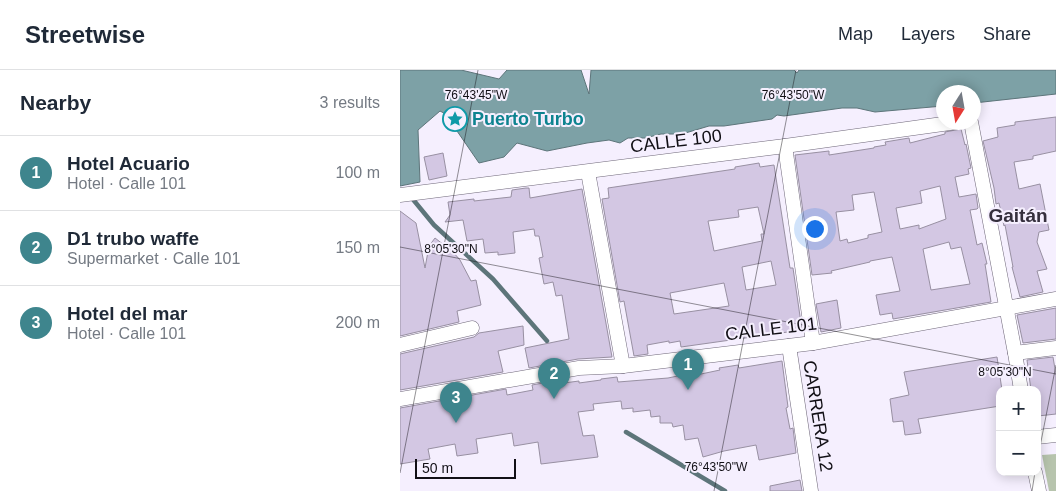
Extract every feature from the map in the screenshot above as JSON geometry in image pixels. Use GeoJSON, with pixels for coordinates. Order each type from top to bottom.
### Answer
{"type":"FeatureCollection","features":[{"type":"Feature","properties":{"kind":"street","name":"CALLE 100"},"geometry":{"type":"LineString","coordinates":[[400,195],[588,172],[936,125]]}},
{"type":"Feature","properties":{"kind":"street"},"geometry":{"type":"LineString","coordinates":[[973,130],[1020,386]]}},
{"type":"Feature","properties":{"kind":"street","name":"CARRERA 12"},"geometry":{"type":"LineString","coordinates":[[784,146],[814,343]]}},
{"type":"Feature","properties":{"kind":"street"},"geometry":{"type":"LineString","coordinates":[[588,172],[623,366]]}},
{"type":"Feature","properties":{"kind":"street","name":"CALLE 101"},"geometry":{"type":"LineString","coordinates":[[400,400],[579,368],[623,366],[814,343],[1056,299]]}},
{"type":"Feature","properties":{"kind":"street"},"geometry":{"type":"LineString","coordinates":[[400,345],[472,328]]}},
{"type":"Feature","properties":{"kind":"street","name":"CARRERA 12"},"geometry":{"type":"LineString","coordinates":[[789,346],[811,491]]}},
{"type":"Feature","properties":{"kind":"street"},"geometry":{"type":"LineString","coordinates":[[1015,353],[1056,348]]}},
{"type":"Feature","properties":{"kind":"street"},"geometry":{"type":"LineString","coordinates":[[1041,437],[1056,435]]}},
{"type":"Feature","properties":{"kind":"street"},"geometry":{"type":"LineString","coordinates":[[1036,476],[1039,491]]}},
{"type":"Feature","properties":{"kind":"shaded area"},"geometry":{"type":"Polygon","coordinates":[[[400,70],[461,70],[499,79],[507,70],[581,70],[589,94],[591,70],[794,70],[797,73],[799,70],[1056,70],[1056,94],[981,102],[981,85],[936,85],[936,107],[875,112],[857,108],[842,108],[784,116],[777,115],[772,119],[724,126],[709,126],[682,134],[661,134],[645,138],[628,138],[620,143],[609,140],[547,151],[517,143],[504,157],[479,163],[457,131],[455,119],[440,111],[418,130],[420,182],[400,186],[400,70]]]}},
{"type":"Feature","properties":{"kind":"shaded area"},"geometry":{"type":"Polygon","coordinates":[[[1056,454],[1056,491],[1049,491],[1042,455],[1056,454]]]}},
{"type":"Feature","properties":{"kind":"building"},"geometry":{"type":"Polygon","coordinates":[[[1056,117],[1056,151],[1033,156],[1033,159],[1014,162],[1019,189],[1040,184],[1049,230],[1039,232],[1037,242],[1047,269],[1037,271],[1043,292],[1020,297],[1012,267],[1005,225],[999,203],[996,204],[983,141],[998,137],[997,128],[1015,125],[1015,122],[1056,117]]]}},
{"type":"Feature","properties":{"kind":"building"},"geometry":{"type":"Polygon","coordinates":[[[961,130],[966,144],[971,168],[968,169],[969,174],[955,177],[959,197],[976,194],[978,208],[970,210],[977,245],[982,243],[987,264],[985,264],[991,302],[893,319],[892,313],[880,315],[876,295],[900,291],[892,257],[831,271],[832,273],[812,275],[795,155],[829,151],[829,155],[874,148],[886,145],[885,142],[909,138],[910,143],[945,134],[945,132],[961,130]],[[940,186],[920,191],[922,203],[896,208],[900,229],[919,225],[919,229],[946,219],[940,186]],[[874,192],[852,195],[854,210],[836,212],[840,241],[847,239],[848,243],[882,232],[874,192]],[[949,242],[923,249],[931,290],[970,284],[961,247],[951,249],[949,242]]]}},
{"type":"Feature","properties":{"kind":"building"},"geometry":{"type":"Polygon","coordinates":[[[443,153],[447,176],[429,180],[424,157],[443,153]]]}},
{"type":"Feature","properties":{"kind":"building"},"geometry":{"type":"Polygon","coordinates":[[[759,163],[760,167],[774,165],[802,330],[681,347],[680,341],[669,343],[669,341],[647,345],[648,354],[634,356],[624,301],[620,302],[602,199],[609,198],[608,188],[735,169],[735,167],[759,163]],[[758,207],[738,210],[739,217],[708,221],[714,251],[762,241],[761,234],[764,234],[758,207]],[[771,261],[742,267],[746,290],[776,285],[771,261]],[[724,283],[670,293],[674,314],[729,306],[724,283]]]}},
{"type":"Feature","properties":{"kind":"building"},"geometry":{"type":"Polygon","coordinates":[[[529,188],[530,198],[582,189],[612,357],[578,359],[529,368],[525,348],[569,339],[562,295],[556,296],[553,282],[544,284],[539,258],[543,257],[539,236],[535,236],[534,229],[513,232],[515,253],[498,255],[498,252],[485,253],[483,239],[467,241],[463,220],[445,222],[450,215],[448,202],[511,197],[512,190],[529,188]]]}},
{"type":"Feature","properties":{"kind":"building"},"geometry":{"type":"Polygon","coordinates":[[[400,211],[416,223],[425,268],[429,246],[435,238],[460,260],[471,281],[476,280],[481,305],[457,311],[459,322],[400,336],[400,211]]]}},
{"type":"Feature","properties":{"kind":"building"},"geometry":{"type":"Polygon","coordinates":[[[837,300],[841,328],[821,332],[816,304],[837,300]]]}},
{"type":"Feature","properties":{"kind":"building"},"geometry":{"type":"Polygon","coordinates":[[[1056,308],[1056,339],[1023,343],[1017,315],[1056,308]]]}},
{"type":"Feature","properties":{"kind":"building"},"geometry":{"type":"Polygon","coordinates":[[[523,326],[524,345],[498,351],[503,372],[400,390],[400,354],[474,337],[479,333],[523,326]]]}},
{"type":"Feature","properties":{"kind":"building"},"geometry":{"type":"Polygon","coordinates":[[[997,357],[1001,386],[996,386],[996,407],[918,419],[921,433],[905,435],[903,421],[893,422],[890,399],[909,395],[904,372],[997,357]]]}},
{"type":"Feature","properties":{"kind":"building"},"geometry":{"type":"Polygon","coordinates":[[[1053,357],[1056,375],[1056,414],[1041,416],[1041,386],[1030,386],[1027,360],[1053,357]]]}},
{"type":"Feature","properties":{"kind":"building"},"geometry":{"type":"Polygon","coordinates":[[[782,361],[788,407],[786,408],[790,429],[793,428],[796,453],[759,460],[756,445],[703,457],[698,438],[685,440],[683,425],[673,427],[672,423],[660,423],[660,416],[651,417],[650,410],[633,412],[633,408],[622,409],[621,401],[593,404],[594,410],[578,412],[583,436],[594,435],[598,457],[541,464],[538,442],[514,446],[512,433],[476,439],[478,453],[457,456],[455,444],[428,449],[430,459],[400,464],[400,408],[506,389],[507,395],[533,390],[532,385],[548,382],[549,385],[579,381],[579,383],[617,377],[618,382],[668,378],[687,374],[687,377],[720,370],[719,368],[738,365],[739,368],[782,361]]]}},
{"type":"Feature","properties":{"kind":"building"},"geometry":{"type":"Polygon","coordinates":[[[800,480],[802,491],[770,491],[770,486],[800,480]]]}},
{"type":"Feature","properties":{"kind":"waterway"},"geometry":{"type":"LineString","coordinates":[[411,197],[434,225],[493,279],[547,341]]}},
{"type":"Feature","properties":{"kind":"waterway"},"geometry":{"type":"LineString","coordinates":[[626,432],[725,491]]}},
{"type":"Feature","properties":{"kind":"place","name":"Puerto Turbo"},"geometry":{"type":"Point","coordinates":[455,119]}},
{"type":"Feature","properties":{"kind":"place","name":"Hotel Acuario"},"geometry":{"type":"Point","coordinates":[688,390]}},
{"type":"Feature","properties":{"kind":"place","name":"D1 trubo waffe"},"geometry":{"type":"Point","coordinates":[554,399]}},
{"type":"Feature","properties":{"kind":"place","name":"Hotel del mar"},"geometry":{"type":"Point","coordinates":[456,423]}},
{"type":"Feature","properties":{"kind":"district","name":"Gaitán"},"geometry":{"type":"Point","coordinates":[1018,215]}}]}
